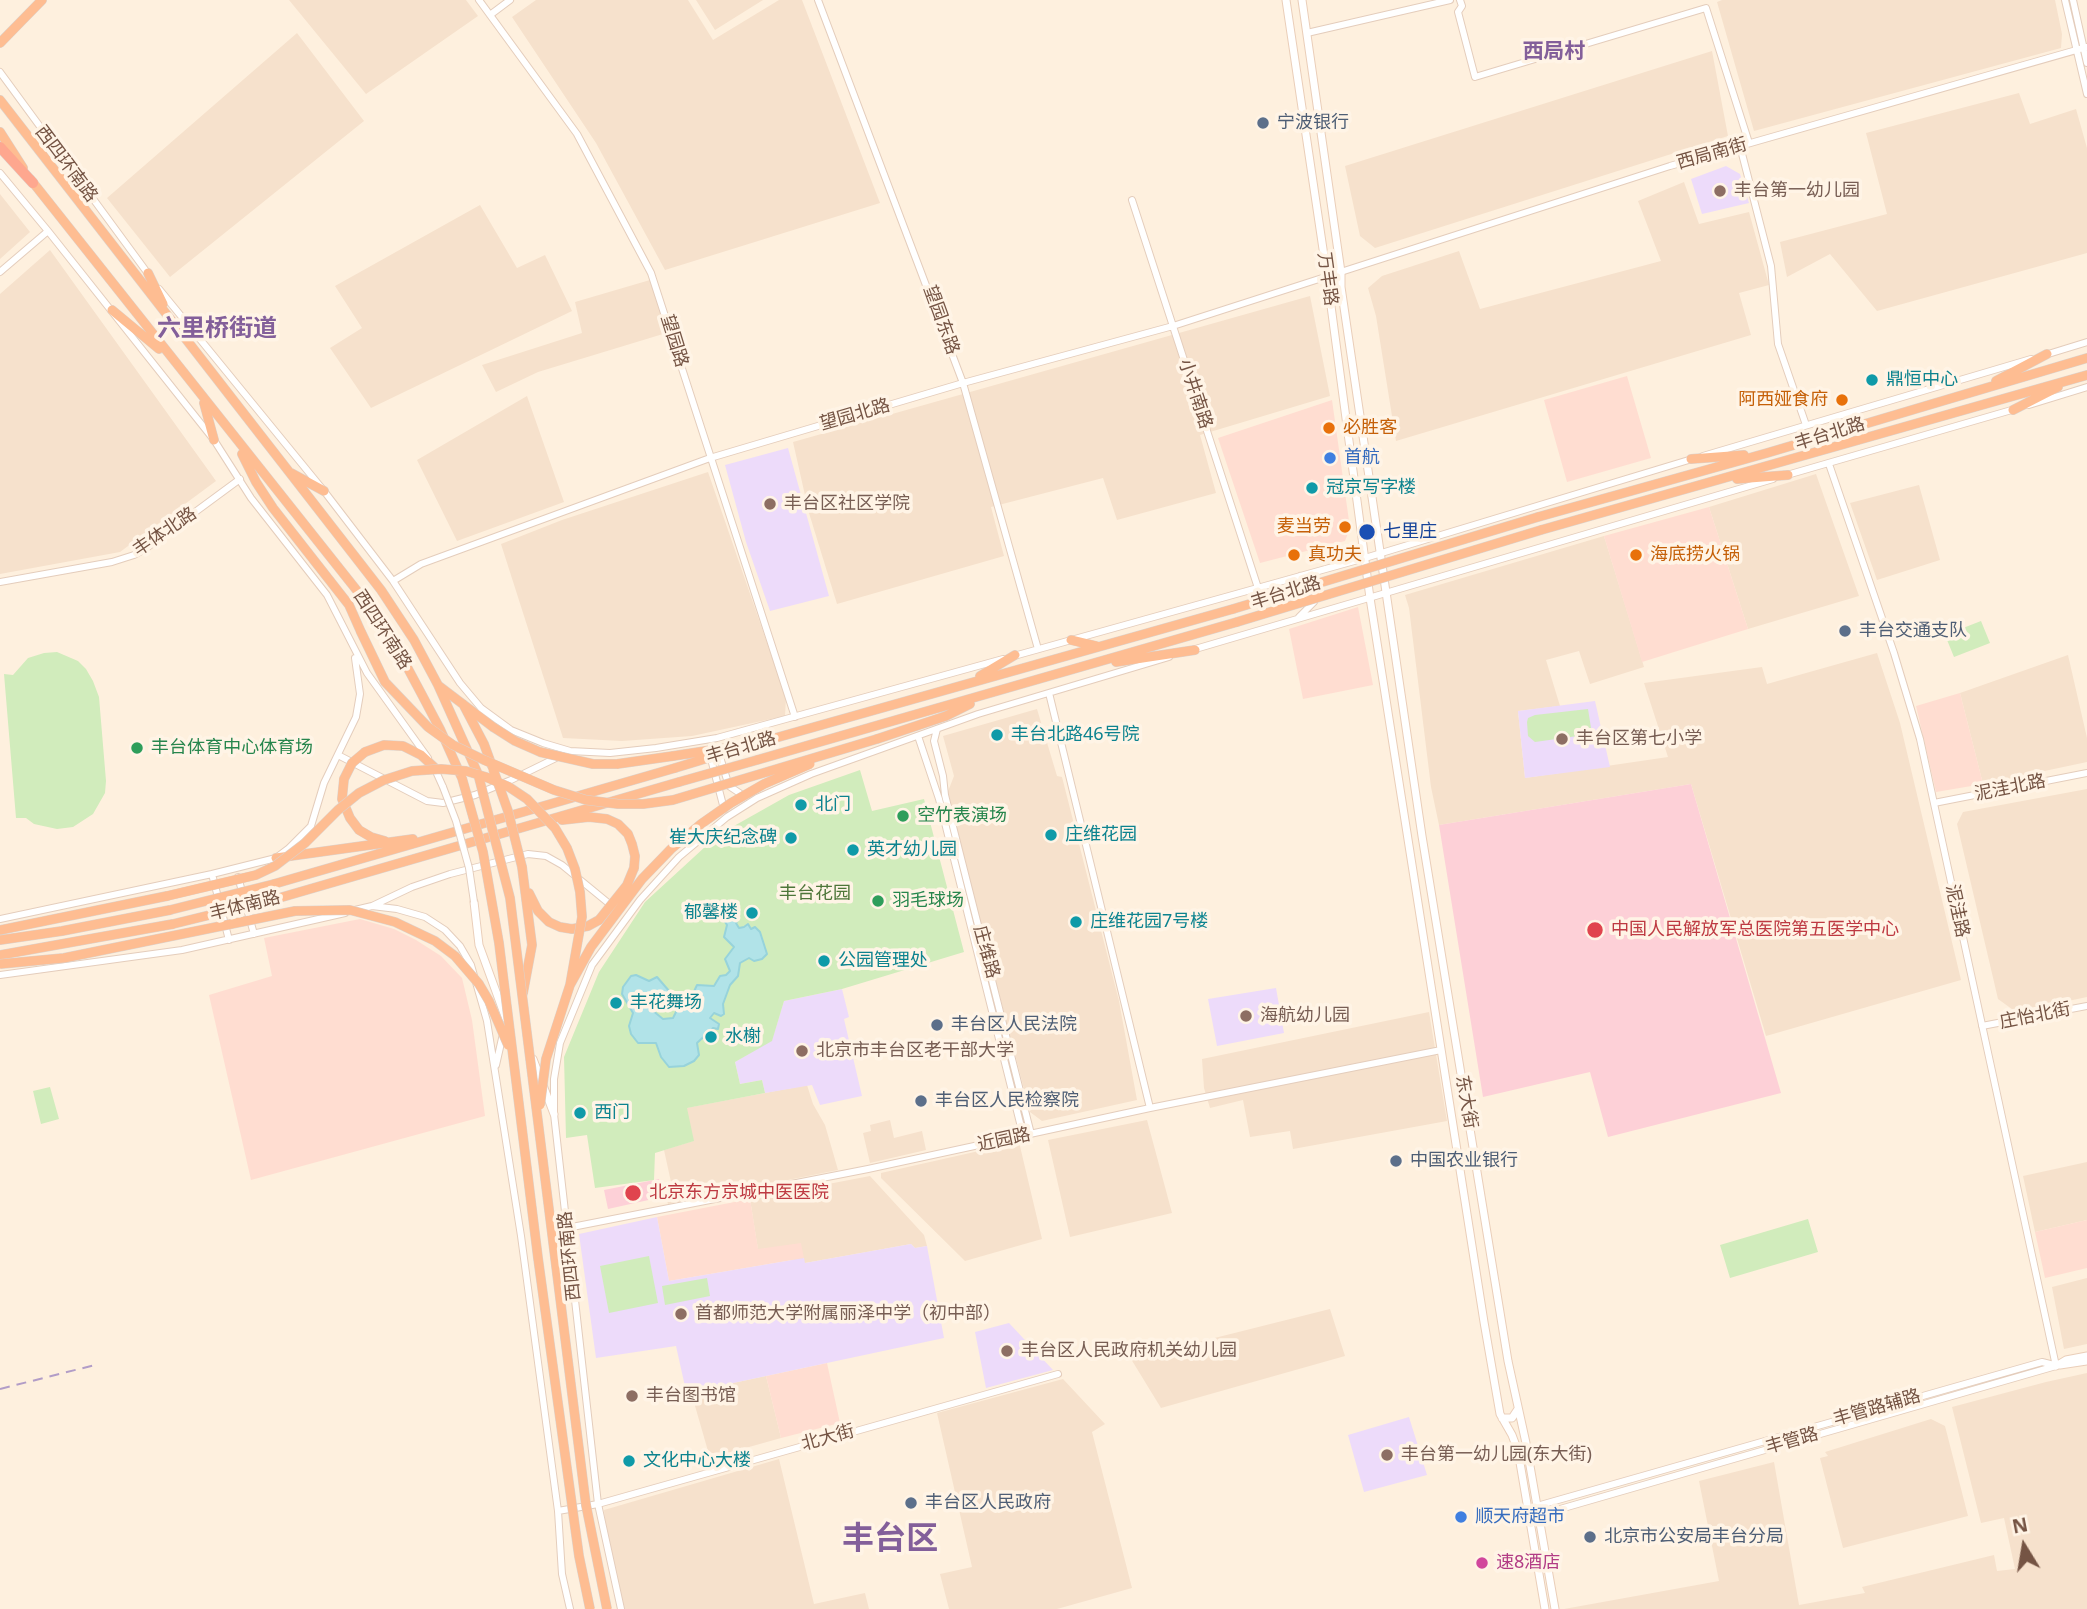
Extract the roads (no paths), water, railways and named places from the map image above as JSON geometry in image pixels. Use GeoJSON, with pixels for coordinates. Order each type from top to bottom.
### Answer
{"type":"FeatureCollection","features":[{"type":"Feature","properties":{"kind":"highway"},"geometry":{"type":"LineString","coordinates":[[0,43],[42,0]]}},
{"type":"Feature","properties":{"kind":"highway","name":"西四环南路"},"geometry":{"type":"LineString","coordinates":[[0,100],[381,590],[414,640],[438,685],[478,774],[510,898],[586,1505],[602,1587]]}},
{"type":"Feature","properties":{"kind":"highway","name":"西四环南路"},"geometry":{"type":"LineString","coordinates":[[0,132],[33,183],[366,601],[415,682],[462,778],[483,852],[499,943],[538,1258],[585,1583]]}},
{"type":"Feature","properties":{"kind":"highway"},"geometry":{"type":"LineString","coordinates":[[0,146],[33,183]]}},
{"type":"Feature","properties":{"kind":"highway"},"geometry":{"type":"LineString","coordinates":[[148,273],[173,325]]}},
{"type":"Feature","properties":{"kind":"highway"},"geometry":{"type":"LineString","coordinates":[[112,310],[175,362]]}},
{"type":"Feature","properties":{"kind":"highway"},"geometry":{"type":"LineString","coordinates":[[1976,391],[2047,354]]}},
{"type":"Feature","properties":{"kind":"highway","name":"丰台北路"},"geometry":{"type":"LineString","coordinates":[[484,823],[1233,609],[1538,517],[1767,453],[2087,358]]}},
{"type":"Feature","properties":{"kind":"highway","name":"丰台北路"},"geometry":{"type":"LineString","coordinates":[[486,837],[1080,668],[1541,530],[2087,375]]}},
{"type":"Feature","properties":{"kind":"highway"},"geometry":{"type":"LineString","coordinates":[[2013,410],[2077,378]]}},
{"type":"Feature","properties":{"kind":"highway"},"geometry":{"type":"LineString","coordinates":[[203,398],[214,440]]}},
{"type":"Feature","properties":{"kind":"highway"},"geometry":{"type":"LineString","coordinates":[[234,437],[273,508],[349,606],[385,682],[428,727],[453,745],[554,790],[586,800],[643,804],[673,800],[946,716],[990,694]]}},
{"type":"Feature","properties":{"kind":"highway"},"geometry":{"type":"LineString","coordinates":[[1691,459],[1767,453]]}},
{"type":"Feature","properties":{"kind":"highway"},"geometry":{"type":"LineString","coordinates":[[286,471],[324,491]]}},
{"type":"Feature","properties":{"kind":"highway"},"geometry":{"type":"LineString","coordinates":[[1718,480],[1788,475]]}},
{"type":"Feature","properties":{"kind":"highway"},"geometry":{"type":"LineString","coordinates":[[1071,640],[1098,646]]}},
{"type":"Feature","properties":{"kind":"highway"},"geometry":{"type":"LineString","coordinates":[[1080,668],[1195,650]]}},
{"type":"Feature","properties":{"kind":"highway"},"geometry":{"type":"LineString","coordinates":[[967,683],[1015,655]]}},
{"type":"Feature","properties":{"kind":"highway"},"geometry":{"type":"LineString","coordinates":[[438,685],[515,741],[540,751],[580,761],[617,764],[754,744]]}},
{"type":"Feature","properties":{"kind":"highway"},"geometry":{"type":"LineString","coordinates":[[463,704],[484,744],[493,769],[512,824],[526,885],[532,945],[523,993]]}},
{"type":"Feature","properties":{"kind":"highway"},"geometry":{"type":"LineString","coordinates":[[570,985],[591,947],[642,879],[671,849],[701,824],[764,784],[877,739]]}},
{"type":"Feature","properties":{"kind":"highway"},"geometry":{"type":"LineString","coordinates":[[390,842],[371,837],[359,830],[350,818],[342,799],[344,779],[352,763],[365,752],[384,745],[403,746],[421,755],[435,768]]}},
{"type":"Feature","properties":{"kind":"highway"},"geometry":{"type":"LineString","coordinates":[[0,930],[256,875],[275,866],[305,843],[359,793],[384,780],[412,771],[466,771],[486,777],[527,799],[555,828],[567,848],[580,892],[582,917],[570,985],[546,1059],[539,1118]]}},
{"type":"Feature","properties":{"kind":"highway"},"geometry":{"type":"LineString","coordinates":[[526,885],[538,911],[549,922],[572,929],[588,926],[599,920],[627,885],[634,868],[635,856],[628,834],[618,824],[607,819],[589,817],[536,823]]}},
{"type":"Feature","properties":{"kind":"highway","name":"丰体南路"},"geometry":{"type":"LineString","coordinates":[[0,940],[170,910],[274,884],[484,823]]}},
{"type":"Feature","properties":{"kind":"highway"},"geometry":{"type":"LineString","coordinates":[[275,858],[443,835]]}},
{"type":"Feature","properties":{"kind":"highway","name":"丰体南路"},"geometry":{"type":"LineString","coordinates":[[0,955],[173,924],[279,898],[486,837]]}},
{"type":"Feature","properties":{"kind":"highway"},"geometry":{"type":"LineString","coordinates":[[0,964],[64,958],[295,911],[350,910],[396,922],[435,941],[469,970],[489,1001],[513,1058]]}},
{"type":"Feature","properties":{"kind":"main road","name":"万丰路"},"geometry":{"type":"LineString","coordinates":[[1286,0],[1327,276],[1370,598]]}},
{"type":"Feature","properties":{"kind":"main road","name":"万丰路"},"geometry":{"type":"LineString","coordinates":[[1302,0],[1385,593]]}},
{"type":"Feature","properties":{"kind":"main road","name":"东大街"},"geometry":{"type":"LineString","coordinates":[[1385,593],[1508,1361],[1555,1609]]}},
{"type":"Feature","properties":{"kind":"main road","name":"东大街"},"geometry":{"type":"LineString","coordinates":[[1370,598],[1483,1322],[1502,1418],[1518,1451],[1545,1609]]}},
{"type":"Feature","properties":{"kind":"main road","name":"西四环南路"},"geometry":{"type":"LineString","coordinates":[[474,902],[479,945],[506,1019],[571,1509],[590,1609]]}},
{"type":"Feature","properties":{"kind":"main road","name":"西四环南路"},"geometry":{"type":"LineString","coordinates":[[523,993],[588,1507],[607,1609]]}},
{"type":"Feature","properties":{"kind":"main road"},"geometry":{"type":"LineString","coordinates":[[530,1050],[554,1114]]}},
{"type":"Feature","properties":{"kind":"main road","name":"丰管路"},"geometry":{"type":"LineString","coordinates":[[2056,1366],[2087,1358]]}},
{"type":"Feature","properties":{"kind":"main road"},"geometry":{"type":"LineString","coordinates":[[1502,1418],[1512,1418],[1517,1415],[1518,1409]]}},
{"type":"Feature","properties":{"kind":"street","name":"望园路"},"geometry":{"type":"LineString","coordinates":[[479,0],[577,134],[643,255],[658,290],[795,717]]}},
{"type":"Feature","properties":{"kind":"street"},"geometry":{"type":"LineString","coordinates":[[490,15],[510,0]]}},
{"type":"Feature","properties":{"kind":"street","name":"望园东路"},"geometry":{"type":"LineString","coordinates":[[818,0],[963,383],[1038,649]]}},
{"type":"Feature","properties":{"kind":"street"},"geometry":{"type":"LineString","coordinates":[[1307,33],[1451,0]]}},
{"type":"Feature","properties":{"kind":"street"},"geometry":{"type":"LineString","coordinates":[[1460,0],[1462,6],[1458,12],[1475,77],[1706,8],[1749,143]]}},
{"type":"Feature","properties":{"kind":"street"},"geometry":{"type":"LineString","coordinates":[[2065,0],[2087,63]]}},
{"type":"Feature","properties":{"kind":"street"},"geometry":{"type":"LineString","coordinates":[[2073,0],[2087,94]]}},
{"type":"Feature","properties":{"kind":"street","name":"西局南街"},"geometry":{"type":"LineString","coordinates":[[1327,276],[1749,143],[2082,49]]}},
{"type":"Feature","properties":{"kind":"street","name":"西四环南路"},"geometry":{"type":"LineString","coordinates":[[0,72],[148,273],[393,581],[460,683],[481,708],[511,730],[570,751]]}},
{"type":"Feature","properties":{"kind":"street"},"geometry":{"type":"LineString","coordinates":[[1740,146],[1771,267],[1778,344],[1806,425]]}},
{"type":"Feature","properties":{"kind":"street","name":"西四环南路"},"geometry":{"type":"LineString","coordinates":[[0,173],[214,440],[251,498],[327,595],[354,651],[381,696],[406,725],[435,768],[466,856],[474,902]]}},
{"type":"Feature","properties":{"kind":"street","name":"小井南路"},"geometry":{"type":"LineString","coordinates":[[1132,201],[1258,588]]}},
{"type":"Feature","properties":{"kind":"street"},"geometry":{"type":"LineString","coordinates":[[0,272],[48,231]]}},
{"type":"Feature","properties":{"kind":"street","name":"望园北路"},"geometry":{"type":"LineString","coordinates":[[393,581],[421,565],[710,458],[963,383],[1173,326],[1327,276]]}},
{"type":"Feature","properties":{"kind":"street","name":"丰台北路"},"geometry":{"type":"LineString","coordinates":[[570,751],[610,753],[705,741],[795,717],[1365,558],[2087,342]]}},
{"type":"Feature","properties":{"kind":"street","name":"丰台北路"},"geometry":{"type":"LineString","coordinates":[[627,918],[679,857],[727,817],[757,798],[811,774],[1049,693],[2087,387]]}},
{"type":"Feature","properties":{"kind":"street","name":"泥洼路"},"geometry":{"type":"LineString","coordinates":[[1829,464],[1894,653],[1920,739],[2056,1366]]}},
{"type":"Feature","properties":{"kind":"street","name":"丰体北路"},"geometry":{"type":"LineString","coordinates":[[0,582],[111,562],[134,555],[240,480]]}},
{"type":"Feature","properties":{"kind":"street"},"geometry":{"type":"LineString","coordinates":[[1295,620],[1308,610],[1314,602],[1315,594],[1314,588],[1300,576]]}},
{"type":"Feature","properties":{"kind":"street"},"geometry":{"type":"LineString","coordinates":[[0,919],[212,874],[275,858],[289,849],[311,826],[321,790],[359,706],[354,651]]}},
{"type":"Feature","properties":{"kind":"street"},"geometry":{"type":"LineString","coordinates":[[1049,693],[1150,1108]]}},
{"type":"Feature","properties":{"kind":"street","name":"庄维路"},"geometry":{"type":"LineString","coordinates":[[937,729],[934,741],[945,795],[1028,1114],[1027,1135]]}},
{"type":"Feature","properties":{"kind":"street","name":"庄维路"},"geometry":{"type":"LineString","coordinates":[[918,736],[939,799],[1027,1135]]}},
{"type":"Feature","properties":{"kind":"street"},"geometry":{"type":"LineString","coordinates":[[717,738],[717,747],[729,786],[740,794],[757,798]]}},
{"type":"Feature","properties":{"kind":"street"},"geometry":{"type":"LineString","coordinates":[[705,741],[727,817]]}},
{"type":"Feature","properties":{"kind":"street"},"geometry":{"type":"LineString","coordinates":[[338,755],[427,801],[443,803],[474,795],[511,780],[570,751]]}},
{"type":"Feature","properties":{"kind":"street","name":"泥洼北路"},"geometry":{"type":"LineString","coordinates":[[1934,803],[2087,773]]}},
{"type":"Feature","properties":{"kind":"street"},"geometry":{"type":"LineString","coordinates":[[372,906],[412,887],[450,874],[528,854],[546,856],[562,865],[627,918]]}},
{"type":"Feature","properties":{"kind":"street"},"geometry":{"type":"LineString","coordinates":[[236,868],[254,934]]}},
{"type":"Feature","properties":{"kind":"street"},"geometry":{"type":"LineString","coordinates":[[212,874],[229,940]]}},
{"type":"Feature","properties":{"kind":"street"},"geometry":{"type":"LineString","coordinates":[[372,906],[397,909],[425,918],[445,930],[460,946],[471,965],[487,1021],[523,1249],[558,1511],[562,1574],[570,1609]]}},
{"type":"Feature","properties":{"kind":"street","name":"丰体南路"},"geometry":{"type":"LineString","coordinates":[[0,975],[182,950],[372,906]]}},
{"type":"Feature","properties":{"kind":"street","name":"西四环南路"},"geometry":{"type":"LineString","coordinates":[[621,1609],[598,1504],[554,1114],[554,1079],[561,1043],[592,965],[627,918]]}},
{"type":"Feature","properties":{"kind":"street","name":"庄怡北街"},"geometry":{"type":"LineString","coordinates":[[1982,1026],[2087,1006]]}},
{"type":"Feature","properties":{"kind":"street"},"geometry":{"type":"LineString","coordinates":[[495,1070],[506,1019]]}},
{"type":"Feature","properties":{"kind":"street","name":"近园路"},"geometry":{"type":"LineString","coordinates":[[567,1228],[1441,1051]]}},
{"type":"Feature","properties":{"kind":"street","name":"丰管路辅路"},"geometry":{"type":"LineString","coordinates":[[1537,1506],[2042,1362],[2056,1366]]}},
{"type":"Feature","properties":{"kind":"street","name":"丰管路"},"geometry":{"type":"LineString","coordinates":[[1530,1518],[2056,1366]]}},
{"type":"Feature","properties":{"kind":"street","name":"北大街"},"geometry":{"type":"LineString","coordinates":[[558,1511],[588,1507],[1058,1374]]}},
{"type":"Feature","properties":{"kind":"street"},"geometry":{"type":"LineString","coordinates":[[1947,1397],[1961,1384]]}},
{"type":"Feature","properties":{"kind":"street"},"geometry":{"type":"LineString","coordinates":[[1677,1464],[1700,1468]]}},
{"type":"Feature","properties":{"kind":"water"},"geometry":{"type":"Polygon","coordinates":[[[727,917],[738,920],[736,923],[739,928],[748,924],[751,929],[755,927],[760,932],[767,954],[762,959],[754,961],[749,958],[740,963],[738,976],[730,985],[723,1004],[724,1014],[721,1016],[714,1013],[710,1018],[719,1024],[718,1029],[713,1028],[697,1043],[699,1055],[694,1061],[684,1066],[669,1067],[661,1057],[656,1043],[638,1043],[631,1034],[629,1026],[633,1013],[622,994],[623,987],[631,976],[636,975],[649,981],[657,977],[676,999],[686,1001],[691,998],[697,985],[714,986],[720,976],[730,971],[725,959],[734,947],[724,937],[727,925],[724,920],[727,917]],[[656,991],[649,998],[652,1010],[663,1019],[673,1018],[677,1010],[665,994],[656,991]]]}},
{"type":"Feature","properties":{"kind":"railway"},"geometry":{"type":"LineString","coordinates":[[0,1389],[95,1365]]}},
{"type":"Feature","properties":{"kind":"place","name":"宁波银行"},"geometry":{"type":"Point","coordinates":[1263,123]}},
{"type":"Feature","properties":{"kind":"place","name":"丰台第一幼儿园"},"geometry":{"type":"Point","coordinates":[1720,191]}},
{"type":"Feature","properties":{"kind":"place","name":"鼎恒中心"},"geometry":{"type":"Point","coordinates":[1872,380]}},
{"type":"Feature","properties":{"kind":"place","name":"阿西娅食府"},"geometry":{"type":"Point","coordinates":[1842,400]}},
{"type":"Feature","properties":{"kind":"place","name":"必胜客"},"geometry":{"type":"Point","coordinates":[1329,428]}},
{"type":"Feature","properties":{"kind":"place","name":"首航"},"geometry":{"type":"Point","coordinates":[1330,458]}},
{"type":"Feature","properties":{"kind":"place","name":"冠京写字楼"},"geometry":{"type":"Point","coordinates":[1312,488]}},
{"type":"Feature","properties":{"kind":"place","name":"丰台区社区学院"},"geometry":{"type":"Point","coordinates":[770,504]}},
{"type":"Feature","properties":{"kind":"place","name":"麦当劳"},"geometry":{"type":"Point","coordinates":[1345,527]}},
{"type":"Feature","properties":{"kind":"place","name":"七里庄"},"geometry":{"type":"Point","coordinates":[1367,532]}},
{"type":"Feature","properties":{"kind":"place","name":"真功夫"},"geometry":{"type":"Point","coordinates":[1294,555]}},
{"type":"Feature","properties":{"kind":"place","name":"海底捞火锅"},"geometry":{"type":"Point","coordinates":[1636,555]}},
{"type":"Feature","properties":{"kind":"place","name":"丰台交通支队"},"geometry":{"type":"Point","coordinates":[1845,631]}},
{"type":"Feature","properties":{"kind":"place","name":"丰台北路46号院"},"geometry":{"type":"Point","coordinates":[997,735]}},
{"type":"Feature","properties":{"kind":"place","name":"丰台区第七小学"},"geometry":{"type":"Point","coordinates":[1562,739]}},
{"type":"Feature","properties":{"kind":"place","name":"丰台体育中心体育场"},"geometry":{"type":"Point","coordinates":[137,748]}},
{"type":"Feature","properties":{"kind":"place","name":"北门"},"geometry":{"type":"Point","coordinates":[801,805]}},
{"type":"Feature","properties":{"kind":"place","name":"空竹表演场"},"geometry":{"type":"Point","coordinates":[903,816]}},
{"type":"Feature","properties":{"kind":"place","name":"庄维花园"},"geometry":{"type":"Point","coordinates":[1051,835]}},
{"type":"Feature","properties":{"kind":"place","name":"崔大庆纪念碑"},"geometry":{"type":"Point","coordinates":[791,838]}},
{"type":"Feature","properties":{"kind":"place","name":"英才幼儿园"},"geometry":{"type":"Point","coordinates":[853,850]}},
{"type":"Feature","properties":{"kind":"place","name":"羽毛球场"},"geometry":{"type":"Point","coordinates":[878,901]}},
{"type":"Feature","properties":{"kind":"place","name":"郁馨楼"},"geometry":{"type":"Point","coordinates":[752,913]}},
{"type":"Feature","properties":{"kind":"place","name":"庄维花园7号楼"},"geometry":{"type":"Point","coordinates":[1076,922]}},
{"type":"Feature","properties":{"kind":"place","name":"中国人民解放军总医院第五医学中心"},"geometry":{"type":"Point","coordinates":[1595,930]}},
{"type":"Feature","properties":{"kind":"place","name":"公园管理处"},"geometry":{"type":"Point","coordinates":[824,961]}},
{"type":"Feature","properties":{"kind":"place","name":"丰花舞场"},"geometry":{"type":"Point","coordinates":[616,1003]}},
{"type":"Feature","properties":{"kind":"place","name":"海航幼儿园"},"geometry":{"type":"Point","coordinates":[1246,1016]}},
{"type":"Feature","properties":{"kind":"place","name":"丰台区人民法院"},"geometry":{"type":"Point","coordinates":[937,1025]}},
{"type":"Feature","properties":{"kind":"place","name":"水榭"},"geometry":{"type":"Point","coordinates":[711,1037]}},
{"type":"Feature","properties":{"kind":"place","name":"北京市丰台区老干部大学"},"geometry":{"type":"Point","coordinates":[802,1051]}},
{"type":"Feature","properties":{"kind":"place","name":"丰台区人民检察院"},"geometry":{"type":"Point","coordinates":[921,1101]}},
{"type":"Feature","properties":{"kind":"place","name":"西门"},"geometry":{"type":"Point","coordinates":[580,1113]}},
{"type":"Feature","properties":{"kind":"place","name":"中国农业银行"},"geometry":{"type":"Point","coordinates":[1396,1161]}},
{"type":"Feature","properties":{"kind":"place","name":"北京东方京城中医医院"},"geometry":{"type":"Point","coordinates":[633,1193]}},
{"type":"Feature","properties":{"kind":"place","name":"首都师范大学附属丽泽中学（初中部）"},"geometry":{"type":"Point","coordinates":[681,1314]}},
{"type":"Feature","properties":{"kind":"place","name":"丰台区人民政府机关幼儿园"},"geometry":{"type":"Point","coordinates":[1007,1351]}},
{"type":"Feature","properties":{"kind":"place","name":"丰台图书馆"},"geometry":{"type":"Point","coordinates":[632,1396]}},
{"type":"Feature","properties":{"kind":"place","name":"丰台第一幼儿园(东大街)"},"geometry":{"type":"Point","coordinates":[1387,1455]}},
{"type":"Feature","properties":{"kind":"place","name":"文化中心大楼"},"geometry":{"type":"Point","coordinates":[629,1461]}},
{"type":"Feature","properties":{"kind":"place","name":"丰台区人民政府"},"geometry":{"type":"Point","coordinates":[911,1503]}},
{"type":"Feature","properties":{"kind":"place","name":"顺天府超市"},"geometry":{"type":"Point","coordinates":[1461,1517]}},
{"type":"Feature","properties":{"kind":"place","name":"北京市公安局丰台分局"},"geometry":{"type":"Point","coordinates":[1590,1537]}},
{"type":"Feature","properties":{"kind":"place","name":"速8酒店"},"geometry":{"type":"Point","coordinates":[1482,1563]}},
{"type":"Feature","properties":{"kind":"district","name":"西局村"},"geometry":{"type":"Point","coordinates":[1554,52]}},
{"type":"Feature","properties":{"kind":"district","name":"六里桥街道"},"geometry":{"type":"Point","coordinates":[217,329]}},
{"type":"Feature","properties":{"kind":"district","name":"丰台区"},"geometry":{"type":"Point","coordinates":[890,1540]}},
{"type":"Feature","properties":{"kind":"park label","name":"丰台花园"},"geometry":{"type":"Point","coordinates":[815,894]}}]}
